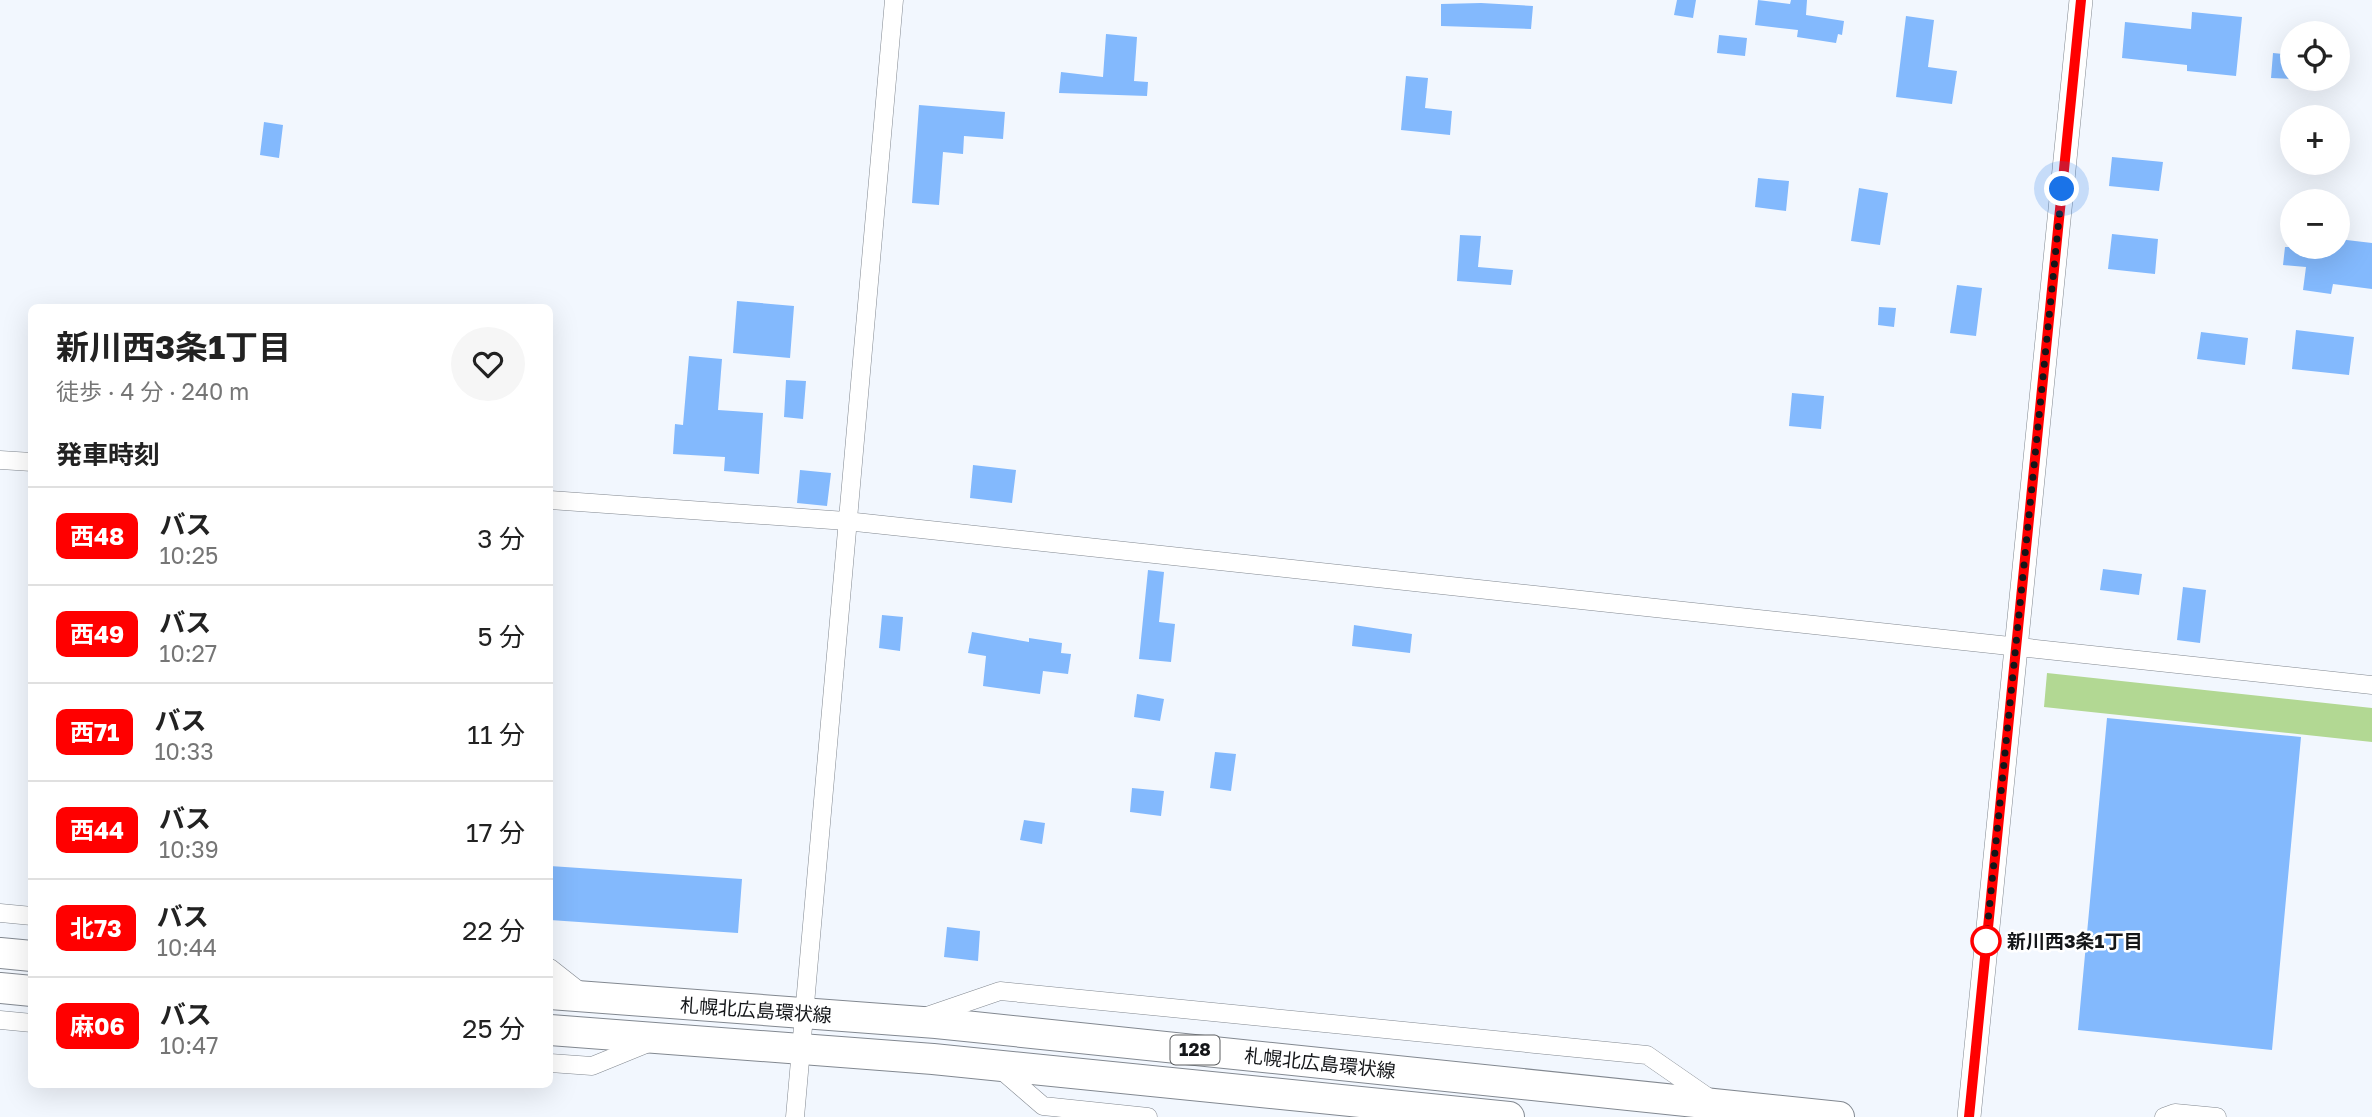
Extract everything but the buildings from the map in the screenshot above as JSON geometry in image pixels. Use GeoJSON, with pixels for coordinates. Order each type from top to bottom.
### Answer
{"type":"FeatureCollection","features":[{"type":"Feature","properties":{"kind":"main road"},"geometry":{"type":"LineString","coordinates":[[0,953],[28,956]]}},
{"type":"Feature","properties":{"kind":"main road"},"geometry":{"type":"LineString","coordinates":[[0,988],[28,991]]}},
{"type":"Feature","properties":{"kind":"main road","name":"札幌北広島環状線"},"geometry":{"type":"LineString","coordinates":[[553,994],[911,1021],[1839,1117]]}},
{"type":"Feature","properties":{"kind":"main road","name":"札幌北広島環状線"},"geometry":{"type":"LineString","coordinates":[[553,1030],[996,1065],[1509,1117]]}},
{"type":"Feature","properties":{"kind":"street"},"geometry":{"type":"LineString","coordinates":[[795,1117],[894,0]]}},
{"type":"Feature","properties":{"kind":"street"},"geometry":{"type":"LineString","coordinates":[[1969,1117],[2081,0]]}},
{"type":"Feature","properties":{"kind":"street"},"geometry":{"type":"LineString","coordinates":[[0,460],[28,462]]}},
{"type":"Feature","properties":{"kind":"street"},"geometry":{"type":"LineString","coordinates":[[553,500],[846,521],[2372,685]]}},
{"type":"Feature","properties":{"kind":"street"},"geometry":{"type":"LineString","coordinates":[[0,913],[28,916]]}},
{"type":"Feature","properties":{"kind":"street"},"geometry":{"type":"LineString","coordinates":[[553,970],[587,997]]}},
{"type":"Feature","properties":{"kind":"street"},"geometry":{"type":"LineString","coordinates":[[911,1021],[1000,991],[1647,1055],[1719,1105]]}},
{"type":"Feature","properties":{"kind":"street"},"geometry":{"type":"LineString","coordinates":[[0,1020],[28,1023]]}},
{"type":"Feature","properties":{"kind":"street"},"geometry":{"type":"LineString","coordinates":[[553,1063],[592,1066],[661,1038]]}},
{"type":"Feature","properties":{"kind":"street"},"geometry":{"type":"LineString","coordinates":[[996,1065],[1043,1106],[1148,1117]]}},
{"type":"Feature","properties":{"kind":"street"},"geometry":{"type":"LineString","coordinates":[[2164,1117],[2175,1113],[2217,1117]]}},
{"type":"Feature","properties":{"kind":"green space"},"geometry":{"type":"Polygon","coordinates":[[[2047,673],[2372,708],[2372,742],[2044,707],[2047,673]]]}},
{"type":"Feature","properties":{"kind":"bus line","name":"西48"},"geometry":{"type":"LineString","coordinates":[[1969,1117],[2081,0]]}},
{"type":"Feature","properties":{"kind":"place","name":"新川西3条1丁目"},"geometry":{"type":"Point","coordinates":[1986,941]}},
{"type":"Feature","properties":{"kind":"route"},"geometry":{"type":"LineString","coordinates":[[1986,941],[2062,189]]}}]}
